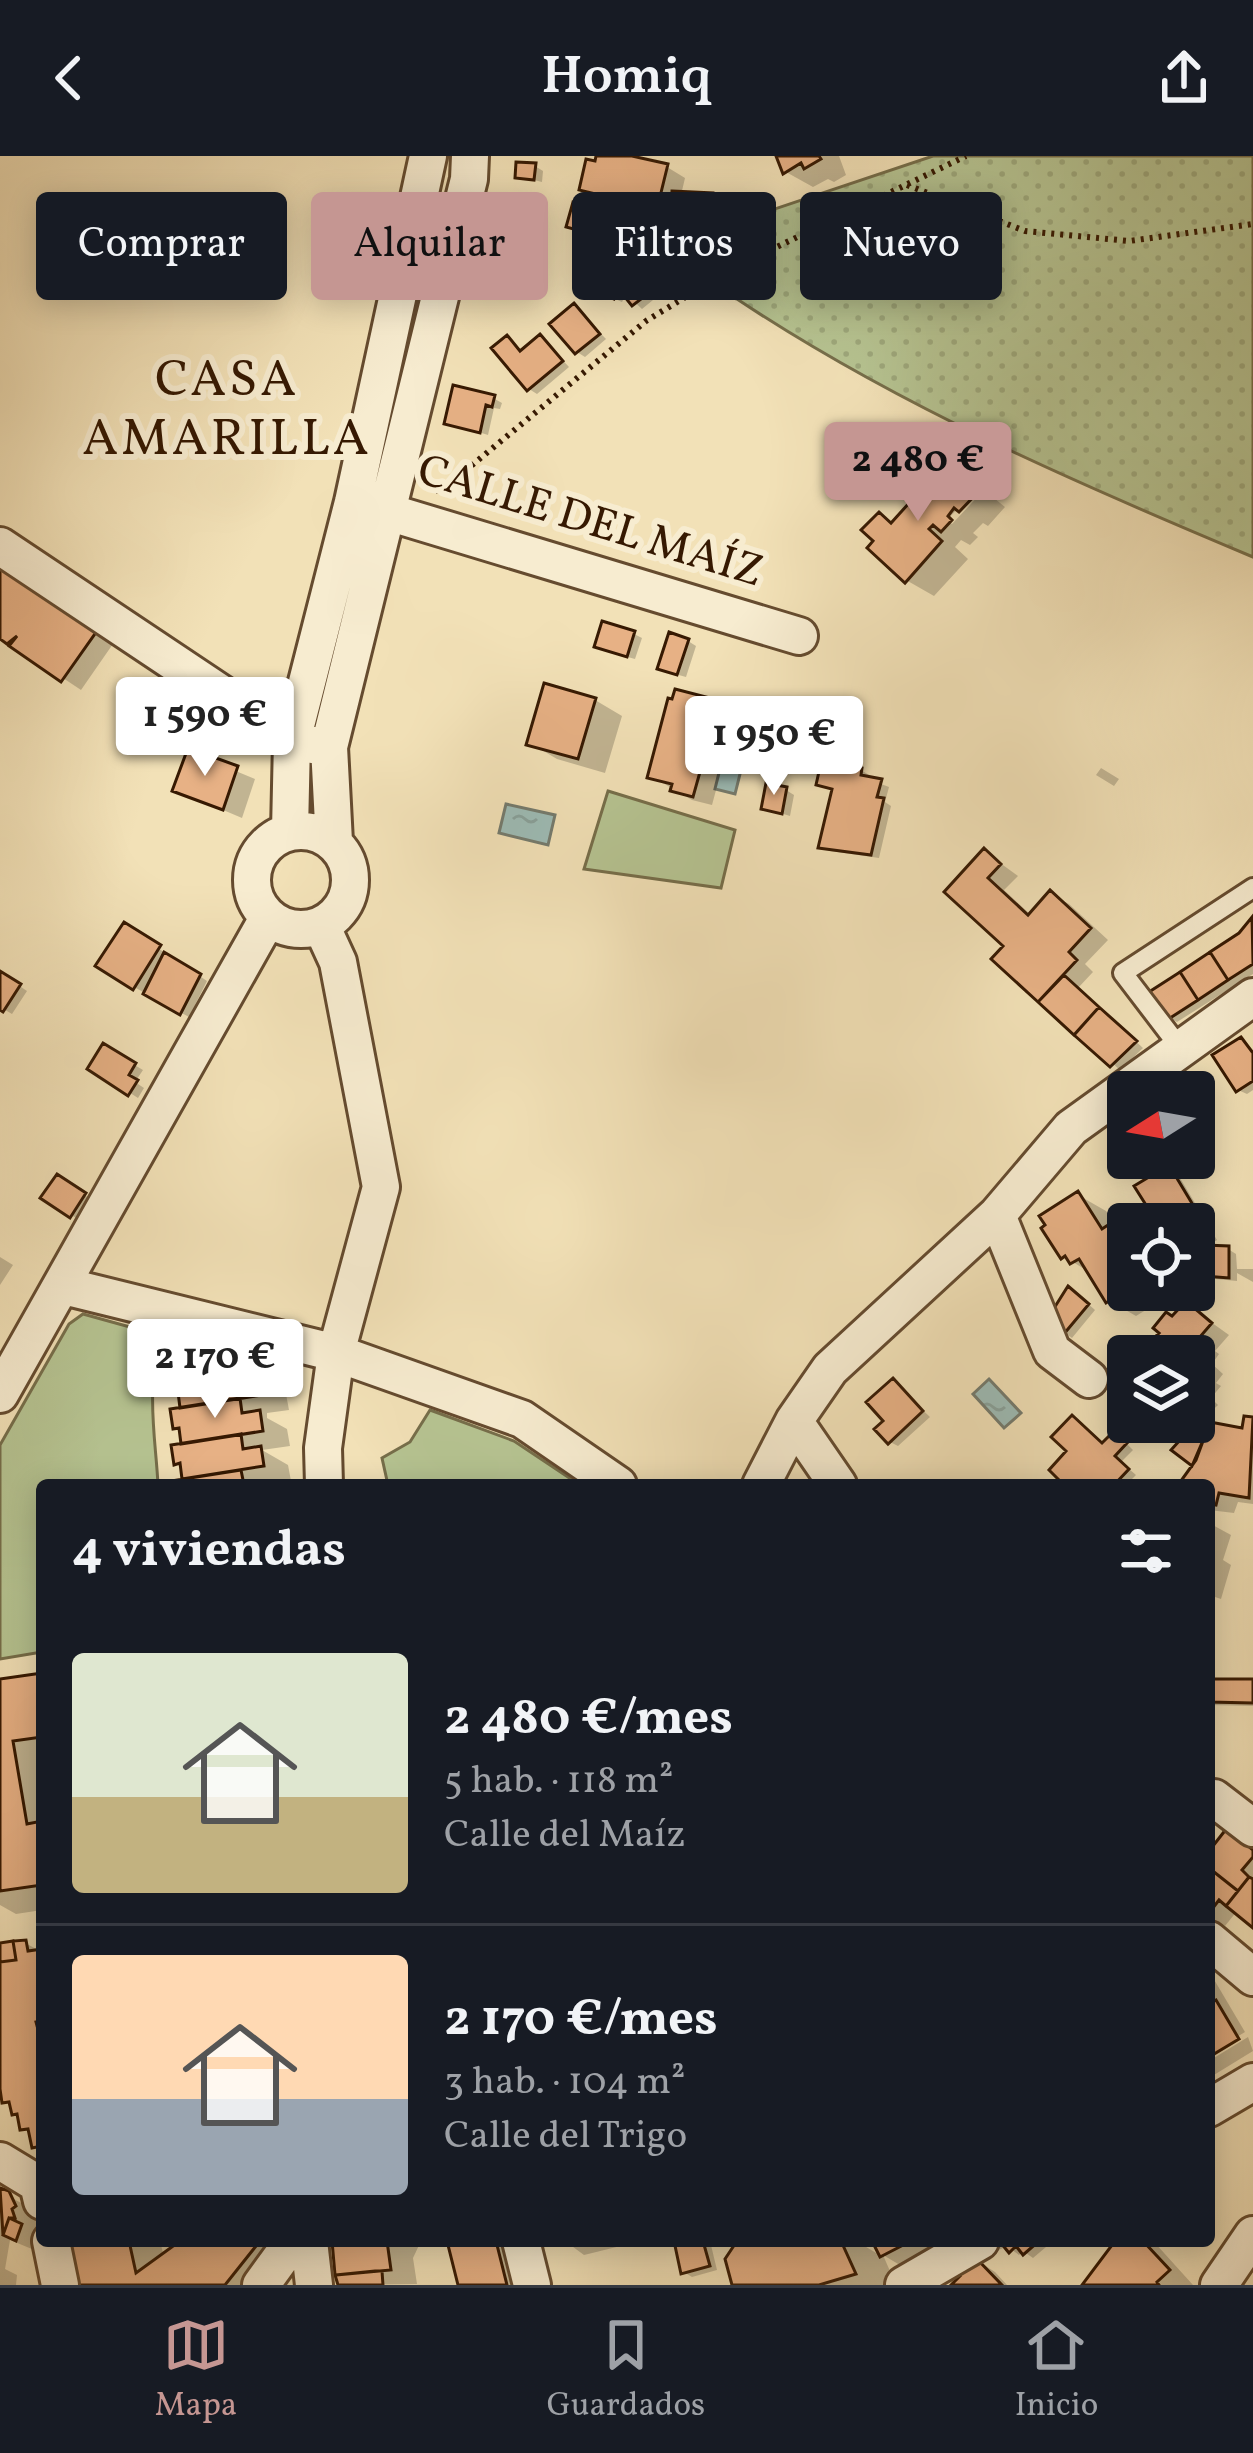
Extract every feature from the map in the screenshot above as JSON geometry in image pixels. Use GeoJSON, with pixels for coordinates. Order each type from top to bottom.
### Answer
{"type":"FeatureCollection","features":[{"type":"Feature","properties":{"kind":"street"},"geometry":{"type":"LineString","coordinates":[[290,831],[292,741],[353,502],[428,156]]}},
{"type":"Feature","properties":{"kind":"street"},"geometry":{"type":"LineString","coordinates":[[334,842],[328,747],[390,512],[469,179],[470,156]]}},
{"type":"Feature","properties":{"kind":"street","name":"CALLE DEL MAÍZ"},"geometry":{"type":"LineString","coordinates":[[353,502],[799,635]]}},
{"type":"Feature","properties":{"kind":"street"},"geometry":{"type":"LineString","coordinates":[[0,546],[292,741],[328,747]]}},
{"type":"Feature","properties":{"kind":"street"},"geometry":{"type":"LineString","coordinates":[[290,831],[313,831],[334,842],[348,862],[350,887],[341,910],[321,925],[303,930],[268,918],[256,900],[251,878],[256,857],[270,840],[290,831]]}},
{"type":"Feature","properties":{"kind":"street"},"geometry":{"type":"LineString","coordinates":[[0,1394],[268,918]]}},
{"type":"Feature","properties":{"kind":"street"},"geometry":{"type":"LineString","coordinates":[[321,925],[338,962],[381,1186],[336,1353],[322,1448],[324,1479]]}},
{"type":"Feature","properties":{"kind":"street"},"geometry":{"type":"LineString","coordinates":[[764,1479],[794,1421],[830,1369],[997,1214],[1071,1128],[1253,997]]}},
{"type":"Feature","properties":{"kind":"street"},"geometry":{"type":"LineString","coordinates":[[997,1214],[1052,1351],[1089,1379]]}},
{"type":"Feature","properties":{"kind":"street"},"geometry":{"type":"LineString","coordinates":[[64,1286],[336,1353],[522,1419],[609,1479]]}},
{"type":"Feature","properties":{"kind":"street"},"geometry":{"type":"LineString","coordinates":[[794,1421],[834,1479]]}},
{"type":"Feature","properties":{"kind":"street"},"geometry":{"type":"LineString","coordinates":[[1215,1799],[1253,1828]]}},
{"type":"Feature","properties":{"kind":"street"},"geometry":{"type":"LineString","coordinates":[[1215,1945],[1253,1977]]}},
{"type":"Feature","properties":{"kind":"street"},"geometry":{"type":"LineString","coordinates":[[1215,2104],[1253,2082]]}},
{"type":"Feature","properties":{"kind":"street"},"geometry":{"type":"LineString","coordinates":[[0,2161],[36,2183]]}},
{"type":"Feature","properties":{"kind":"street"},"geometry":{"type":"LineString","coordinates":[[1219,2285],[1253,2235]]}},
{"type":"Feature","properties":{"kind":"street"},"geometry":{"type":"LineString","coordinates":[[52,2247],[61,2285]]}},
{"type":"Feature","properties":{"kind":"street"},"geometry":{"type":"LineString","coordinates":[[261,2285],[289,2247]]}},
{"type":"Feature","properties":{"kind":"street"},"geometry":{"type":"LineString","coordinates":[[310,2247],[314,2285]]}},
{"type":"Feature","properties":{"kind":"street"},"geometry":{"type":"LineString","coordinates":[[522,2247],[532,2285]]}},
{"type":"Feature","properties":{"kind":"street"},"geometry":{"type":"LineString","coordinates":[[904,2285],[970,2247]]}},
{"type":"Feature","properties":{"kind":"lane"},"geometry":{"type":"LineString","coordinates":[[1181,1049],[1123,974],[1253,888]]}},
{"type":"Feature","properties":{"kind":"path"},"geometry":{"type":"LineString","coordinates":[[390,512],[448,485],[646,321],[733,268],[966,156]]}},
{"type":"Feature","properties":{"kind":"path"},"geometry":{"type":"LineString","coordinates":[[906,185],[1025,231],[1129,241],[1253,224]]}},
{"type":"Feature","properties":{"kind":"green space"},"geometry":{"type":"Polygon","coordinates":[[[933,156],[1253,156],[1253,557],[923,408],[739,300],[776,300],[776,209],[800,201],[800,300],[1002,300],[1002,192],[825,192],[933,156]]]}},
{"type":"Feature","properties":{"kind":"green space"},"geometry":{"type":"Polygon","coordinates":[[[608,791],[735,830],[721,888],[584,869],[608,791]]]}},
{"type":"Feature","properties":{"kind":"green space"},"geometry":{"type":"Polygon","coordinates":[[[83,1314],[166,1337],[153,1390],[158,1479],[36,1479],[36,1653],[0,1659],[0,1445],[69,1324],[83,1314]]]}},
{"type":"Feature","properties":{"kind":"green space"},"geometry":{"type":"Polygon","coordinates":[[[430,1410],[514,1441],[571,1479],[387,1479],[382,1458],[410,1442],[430,1410]]]}},
{"type":"Feature","properties":{"kind":"water"},"geometry":{"type":"Polygon","coordinates":[[[726,744],[746,750],[735,794],[715,789],[726,744]]]}},
{"type":"Feature","properties":{"kind":"water"},"geometry":{"type":"Polygon","coordinates":[[[506,804],[555,815],[548,845],[499,833],[506,804]]]}},
{"type":"Feature","properties":{"kind":"water"},"geometry":{"type":"Polygon","coordinates":[[[989,1379],[1021,1413],[1004,1428],[973,1394],[989,1379]]]}},
{"type":"Feature","properties":{"kind":"building"},"geometry":{"type":"Polygon","coordinates":[[[596,156],[632,156],[668,164],[661,192],[579,190],[586,159],[595,161],[596,156]]]}},
{"type":"Feature","properties":{"kind":"building"},"geometry":{"type":"Polygon","coordinates":[[[776,156],[821,159],[804,169],[801,163],[783,174],[776,156]]]}},
{"type":"Feature","properties":{"kind":"building"},"geometry":{"type":"Polygon","coordinates":[[[516,162],[536,163],[534,180],[515,178],[516,162]]]}},
{"type":"Feature","properties":{"kind":"building"},"geometry":{"type":"Polygon","coordinates":[[[574,303],[600,334],[575,354],[549,324],[574,303]]]}},
{"type":"Feature","properties":{"kind":"building"},"geometry":{"type":"Polygon","coordinates":[[[540,334],[563,361],[527,391],[491,348],[507,335],[520,351],[540,334]]]}},
{"type":"Feature","properties":{"kind":"building"},"geometry":{"type":"Polygon","coordinates":[[[453,385],[495,395],[492,407],[486,405],[480,433],[444,424],[453,385]]]}},
{"type":"Feature","properties":{"kind":"building"},"geometry":{"type":"Polygon","coordinates":[[[939,470],[959,480],[964,475],[980,490],[959,512],[954,508],[948,516],[952,520],[941,532],[933,525],[929,529],[942,541],[905,583],[867,548],[873,541],[861,530],[879,512],[891,523],[939,470]]]}},
{"type":"Feature","properties":{"kind":"building"},"geometry":{"type":"Polygon","coordinates":[[[0,559],[99,628],[61,682],[9,646],[17,636],[7,644],[0,639],[0,559]]]}},
{"type":"Feature","properties":{"kind":"building"},"geometry":{"type":"Polygon","coordinates":[[[602,621],[635,631],[627,657],[594,647],[602,621]]]}},
{"type":"Feature","properties":{"kind":"building"},"geometry":{"type":"Polygon","coordinates":[[[669,632],[689,639],[677,675],[657,669],[669,632]]]}},
{"type":"Feature","properties":{"kind":"building"},"geometry":{"type":"Polygon","coordinates":[[[544,683],[596,698],[578,759],[526,745],[544,683]]]}},
{"type":"Feature","properties":{"kind":"building"},"geometry":{"type":"Polygon","coordinates":[[[675,689],[714,699],[707,728],[712,729],[693,797],[670,791],[672,784],[647,778],[668,698],[672,699],[675,689]]]}},
{"type":"Feature","properties":{"kind":"building"},"geometry":{"type":"Polygon","coordinates":[[[188,748],[238,766],[223,810],[172,791],[188,748]]]}},
{"type":"Feature","properties":{"kind":"building"},"geometry":{"type":"Polygon","coordinates":[[[822,758],[862,768],[861,775],[882,779],[877,797],[884,798],[871,855],[818,848],[832,789],[816,785],[822,758]]]}},
{"type":"Feature","properties":{"kind":"building"},"geometry":{"type":"Polygon","coordinates":[[[766,783],[787,787],[782,814],[761,809],[766,783]]]}},
{"type":"Feature","properties":{"kind":"building"},"geometry":{"type":"Polygon","coordinates":[[[984,848],[1001,864],[988,878],[1028,915],[1050,890],[1091,928],[1069,952],[1077,960],[1038,1002],[991,959],[1003,946],[944,892],[984,848]]]}},
{"type":"Feature","properties":{"kind":"building"},"geometry":{"type":"Polygon","coordinates":[[[1252,917],[1253,964],[1228,980],[1210,952],[1239,933],[1252,917]]]}},
{"type":"Feature","properties":{"kind":"building"},"geometry":{"type":"Polygon","coordinates":[[[124,922],[161,945],[133,990],[95,966],[124,922]]]}},
{"type":"Feature","properties":{"kind":"building"},"geometry":{"type":"Polygon","coordinates":[[[164,952],[201,974],[180,1015],[143,994],[164,952]]]}},
{"type":"Feature","properties":{"kind":"building"},"geometry":{"type":"Polygon","coordinates":[[[1210,952],[1228,980],[1198,1000],[1180,972],[1210,952]]]}},
{"type":"Feature","properties":{"kind":"building"},"geometry":{"type":"Polygon","coordinates":[[[0,971],[21,984],[3,1012],[0,1010],[0,971]]]}},
{"type":"Feature","properties":{"kind":"building"},"geometry":{"type":"Polygon","coordinates":[[[1180,972],[1198,1000],[1167,1020],[1149,992],[1180,972]]]}},
{"type":"Feature","properties":{"kind":"building"},"geometry":{"type":"Polygon","coordinates":[[[1064,975],[1099,1007],[1074,1035],[1038,1002],[1064,975]]]}},
{"type":"Feature","properties":{"kind":"building"},"geometry":{"type":"Polygon","coordinates":[[[1099,1007],[1137,1041],[1110,1067],[1074,1035],[1099,1007]]]}},
{"type":"Feature","properties":{"kind":"building"},"geometry":{"type":"Polygon","coordinates":[[[1241,1037],[1253,1053],[1253,1081],[1236,1092],[1212,1055],[1241,1037]]]}},
{"type":"Feature","properties":{"kind":"building"},"geometry":{"type":"Polygon","coordinates":[[[103,1043],[136,1063],[129,1075],[138,1080],[128,1096],[87,1069],[103,1043]]]}},
{"type":"Feature","properties":{"kind":"building"},"geometry":{"type":"Polygon","coordinates":[[[57,1174],[86,1193],[70,1218],[40,1198],[57,1174]]]}},
{"type":"Feature","properties":{"kind":"building"},"geometry":{"type":"Polygon","coordinates":[[[1146,1179],[1177,1179],[1192,1203],[1145,1203],[1134,1186],[1146,1179]]]}},
{"type":"Feature","properties":{"kind":"building"},"geometry":{"type":"Polygon","coordinates":[[[1078,1191],[1102,1229],[1107,1226],[1107,1302],[1079,1259],[1070,1264],[1065,1256],[1061,1259],[1041,1228],[1045,1225],[1039,1216],[1078,1191]]]}},
{"type":"Feature","properties":{"kind":"building"},"geometry":{"type":"Polygon","coordinates":[[[1215,1245],[1229,1246],[1229,1278],[1215,1277],[1215,1245]]]}},
{"type":"Feature","properties":{"kind":"building"},"geometry":{"type":"Polygon","coordinates":[[[1068,1286],[1089,1304],[1063,1335],[1051,1313],[1068,1286]]]}},
{"type":"Feature","properties":{"kind":"building"},"geometry":{"type":"Polygon","coordinates":[[[1177,1311],[1198,1311],[1212,1323],[1202,1335],[1157,1335],[1153,1328],[1166,1312],[1172,1316],[1177,1311]]]}},
{"type":"Feature","properties":{"kind":"building"},"geometry":{"type":"Polygon","coordinates":[[[239,1361],[241,1377],[259,1375],[262,1395],[180,1408],[169,1373],[239,1361]]]}},
{"type":"Feature","properties":{"kind":"building"},"geometry":{"type":"Polygon","coordinates":[[[893,1378],[923,1411],[888,1444],[874,1429],[883,1421],[866,1402],[893,1378]]]}},
{"type":"Feature","properties":{"kind":"building"},"geometry":{"type":"Polygon","coordinates":[[[240,1398],[242,1413],[260,1410],[263,1431],[181,1444],[170,1409],[240,1398]]]}},
{"type":"Feature","properties":{"kind":"building"},"geometry":{"type":"Polygon","coordinates":[[[1072,1415],[1102,1443],[1107,1438],[1107,1443],[1127,1443],[1115,1456],[1129,1469],[1120,1479],[1058,1479],[1049,1470],[1066,1451],[1051,1437],[1072,1415]]]}},
{"type":"Feature","properties":{"kind":"building"},"geometry":{"type":"Polygon","coordinates":[[[1244,1416],[1253,1417],[1249,1498],[1219,1493],[1215,1505],[1215,1479],[1182,1479],[1202,1443],[1215,1443],[1215,1423],[1242,1428],[1244,1416]]]}},
{"type":"Feature","properties":{"kind":"building"},"geometry":{"type":"Polygon","coordinates":[[[241,1434],[243,1449],[261,1446],[264,1466],[182,1479],[171,1445],[241,1434]]]}},
{"type":"Feature","properties":{"kind":"building"},"geometry":{"type":"Polygon","coordinates":[[[1177,1443],[1202,1443],[1192,1466],[1171,1450],[1177,1443]]]}},
{"type":"Feature","properties":{"kind":"building"},"geometry":{"type":"Polygon","coordinates":[[[241,1470],[243,1479],[184,1479],[241,1470]]]}},
{"type":"Feature","properties":{"kind":"building"},"geometry":{"type":"Polygon","coordinates":[[[36,1674],[36,1738],[13,1741],[27,1824],[36,1822],[36,1886],[0,1891],[0,1679],[36,1674]]]}},
{"type":"Feature","properties":{"kind":"building"},"geometry":{"type":"Polygon","coordinates":[[[1215,1679],[1253,1679],[1253,1703],[1215,1702],[1215,1679]]]}},
{"type":"Feature","properties":{"kind":"building"},"geometry":{"type":"Polygon","coordinates":[[[1227,1828],[1253,1850],[1242,1870],[1249,1877],[1238,1891],[1215,1873],[1215,1843],[1227,1828]]]}},
{"type":"Feature","properties":{"kind":"building"},"geometry":{"type":"Polygon","coordinates":[[[1215,1873],[1238,1891],[1226,1906],[1219,1900],[1215,1905],[1215,1873]]]}},
{"type":"Feature","properties":{"kind":"building"},"geometry":{"type":"Polygon","coordinates":[[[1249,1877],[1253,1879],[1253,1928],[1226,1906],[1249,1877]]]}},
{"type":"Feature","properties":{"kind":"building"},"geometry":{"type":"Polygon","coordinates":[[[26,1940],[28,1951],[36,1950],[36,2147],[32,2148],[28,2129],[20,2130],[9,2102],[2,2103],[0,2089],[0,1962],[16,1960],[13,1941],[26,1940]]]}},
{"type":"Feature","properties":{"kind":"building"},"geometry":{"type":"Polygon","coordinates":[[[13,1941],[16,1960],[0,1962],[0,1943],[13,1941]]]}},
{"type":"Feature","properties":{"kind":"building"},"geometry":{"type":"Polygon","coordinates":[[[1215,2001],[1239,2039],[1215,2053],[1215,2001]]]}},
{"type":"Feature","properties":{"kind":"building"},"geometry":{"type":"Polygon","coordinates":[[[0,2188],[9,2191],[16,2206],[12,2209],[15,2218],[9,2218],[3,2235],[0,2188]]]}},
{"type":"Feature","properties":{"kind":"building"},"geometry":{"type":"Polygon","coordinates":[[[9,2218],[22,2224],[16,2241],[3,2235],[9,2218]]]}},
{"type":"Feature","properties":{"kind":"building"},"geometry":{"type":"Polygon","coordinates":[[[69,2247],[130,2247],[136,2273],[172,2247],[255,2247],[225,2285],[78,2285],[69,2247]]]}},
{"type":"Feature","properties":{"kind":"building"},"geometry":{"type":"Polygon","coordinates":[[[333,2247],[388,2247],[391,2270],[335,2275],[333,2247]]]}},
{"type":"Feature","properties":{"kind":"building"},"geometry":{"type":"Polygon","coordinates":[[[448,2247],[498,2247],[507,2285],[458,2285],[448,2247]]]}},
{"type":"Feature","properties":{"kind":"building"},"geometry":{"type":"Polygon","coordinates":[[[675,2247],[705,2247],[710,2266],[681,2274],[675,2247]]]}},
{"type":"Feature","properties":{"kind":"building"},"geometry":{"type":"Polygon","coordinates":[[[733,2247],[844,2247],[856,2274],[819,2285],[732,2285],[725,2259],[733,2247]]]}},
{"type":"Feature","properties":{"kind":"building"},"geometry":{"type":"Polygon","coordinates":[[[875,2247],[899,2247],[880,2257],[875,2247]]]}},
{"type":"Feature","properties":{"kind":"building"},"geometry":{"type":"Polygon","coordinates":[[[1110,2247],[1149,2247],[1170,2270],[1159,2285],[1082,2285],[1110,2247]]]}},
{"type":"Feature","properties":{"kind":"building"},"geometry":{"type":"Polygon","coordinates":[[[976,2258],[1002,2285],[951,2285],[960,2276],[955,2271],[976,2258]]]}},
{"type":"Feature","properties":{"kind":"building"},"geometry":{"type":"Polygon","coordinates":[[[382,2271],[383,2285],[338,2285],[335,2275],[382,2271]]]}},
{"type":"Feature","properties":{"kind":"district","name":"CASA AMARILLA"},"geometry":{"type":"Point","coordinates":[227,410]}}]}
